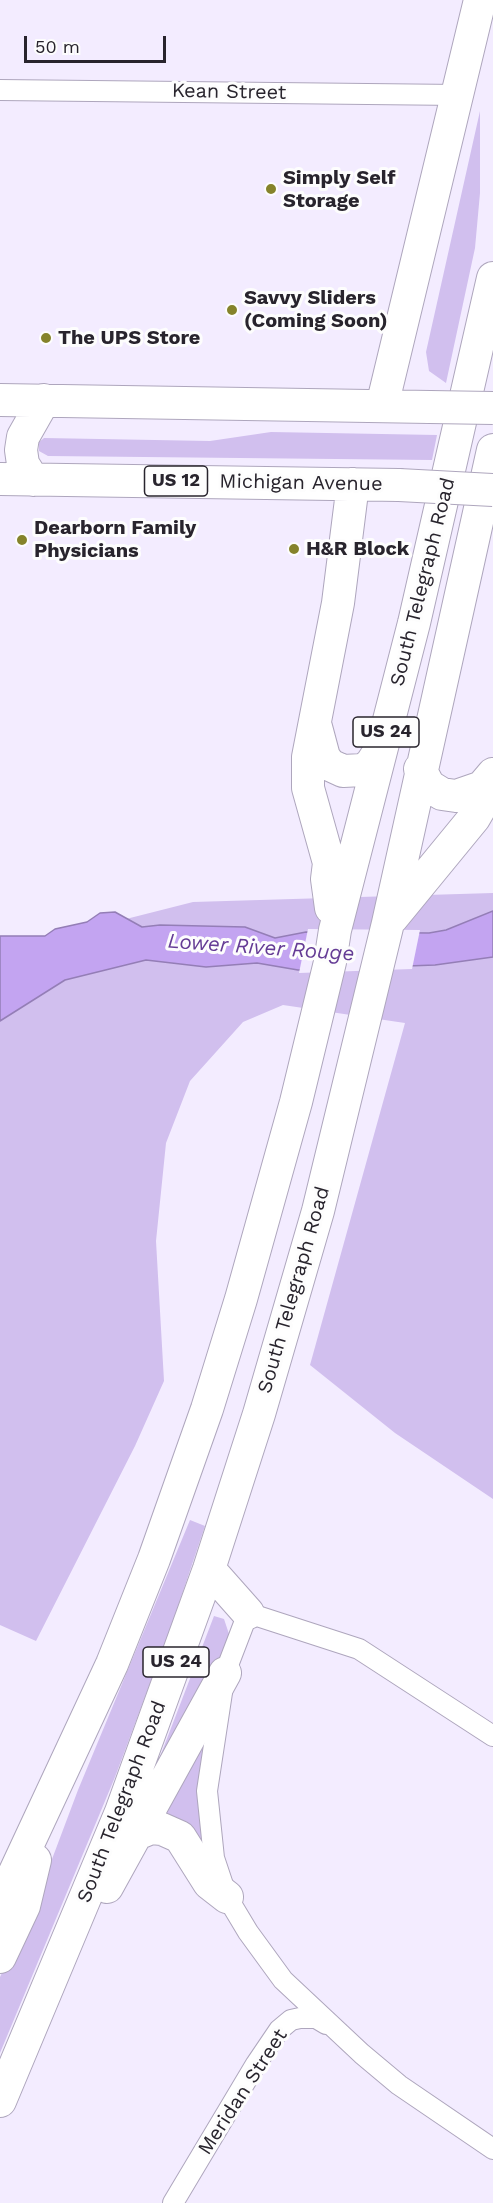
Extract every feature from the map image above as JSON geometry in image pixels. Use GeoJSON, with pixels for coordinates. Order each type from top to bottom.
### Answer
{"type":"FeatureCollection","features":[{"type":"Feature","properties":{"kind":"main road"},"geometry":{"type":"LineString","coordinates":[[382,406],[482,6]]}},
{"type":"Feature","properties":{"kind":"main road","name":"South Telegraph Road"},"geometry":{"type":"LineString","coordinates":[[0,1904],[116,1653],[154,1559],[207,1409],[279,1163],[323,992],[335,930],[436,534],[493,278]]}},
{"type":"Feature","properties":{"kind":"main road"},"geometry":{"type":"LineString","coordinates":[[0,400],[493,408]]}},
{"type":"Feature","properties":{"kind":"main road"},"geometry":{"type":"LineString","coordinates":[[33,480],[23,464],[21,450],[23,437],[44,400]]}},
{"type":"Feature","properties":{"kind":"main road","name":"South Telegraph Road"},"geometry":{"type":"LineString","coordinates":[[0,2101],[121,1812],[209,1569],[260,1414],[318,1210],[388,923],[420,769],[493,450]]}},
{"type":"Feature","properties":{"kind":"main road","name":"Michigan Avenue"},"geometry":{"type":"LineString","coordinates":[[0,479],[399,485],[493,490]]}},
{"type":"Feature","properties":{"kind":"main road"},"geometry":{"type":"LineString","coordinates":[[335,930],[327,879],[329,863],[308,788],[308,757],[338,603],[353,484]]}},
{"type":"Feature","properties":{"kind":"main road"},"geometry":{"type":"LineString","coordinates":[[316,723],[324,756],[330,765],[343,771],[363,770],[371,764],[382,747]]}},
{"type":"Feature","properties":{"kind":"main road"},"geometry":{"type":"LineString","coordinates":[[420,769],[429,786],[442,794],[456,796],[482,787],[493,777]]}},
{"type":"Feature","properties":{"kind":"main road"},"geometry":{"type":"LineString","coordinates":[[388,923],[474,818],[487,796],[493,777]]}},
{"type":"Feature","properties":{"kind":"main road"},"geometry":{"type":"LineString","coordinates":[[209,1569],[248,1613]]}},
{"type":"Feature","properties":{"kind":"main road"},"geometry":{"type":"LineString","coordinates":[[74,1923],[110,1884],[225,1673]]}},
{"type":"Feature","properties":{"kind":"main road"},"geometry":{"type":"LineString","coordinates":[[0,1957],[24,1906],[46,1806]]}},
{"type":"Feature","properties":{"kind":"main road"},"geometry":{"type":"LineString","coordinates":[[139,1833],[162,1828],[180,1837],[209,1883],[227,1897]]}},
{"type":"Feature","properties":{"kind":"street","name":"Kean Street"},"geometry":{"type":"LineString","coordinates":[[0,90],[459,95]]}},
{"type":"Feature","properties":{"kind":"street"},"geometry":{"type":"LineString","coordinates":[[493,1736],[359,1649],[248,1613],[225,1673],[207,1791],[214,1858],[227,1897],[248,1932],[283,1980],[399,2085],[493,2149]]}},
{"type":"Feature","properties":{"kind":"street","name":"Meridan Street"},"geometry":{"type":"LineString","coordinates":[[173,2203],[256,2064],[283,2025],[291,2020],[310,2017],[332,2026]]}},
{"type":"Feature","properties":{"kind":"shaded area"},"geometry":{"type":"Polygon","coordinates":[[[480,111],[480,193],[475,248],[446,383],[429,371],[426,352],[480,111]]]}},
{"type":"Feature","properties":{"kind":"shaded area"},"geometry":{"type":"Polygon","coordinates":[[[271,432],[437,435],[432,460],[48,456],[39,451],[39,442],[44,438],[210,441],[271,432]]]}},
{"type":"Feature","properties":{"kind":"shaded area"},"geometry":{"type":"Polygon","coordinates":[[[493,893],[493,1499],[395,1433],[310,1365],[405,1023],[283,1005],[243,1022],[190,1081],[166,1143],[156,1241],[164,1381],[135,1446],[36,1641],[0,1625],[0,951],[193,902],[493,893]]]}},
{"type":"Feature","properties":{"kind":"shaded area"},"geometry":{"type":"Polygon","coordinates":[[[190,1520],[205,1526],[170,1630],[115,1777],[0,2053],[0,1977],[37,1899],[78,1790],[190,1520]]]}},
{"type":"Feature","properties":{"kind":"shaded area"},"geometry":{"type":"Polygon","coordinates":[[[214,1616],[224,1619],[230,1637],[229,1649],[153,1775],[214,1616]]]}},
{"type":"Feature","properties":{"kind":"shaded area"},"geometry":{"type":"Polygon","coordinates":[[[206,1731],[203,1838],[199,1841],[193,1840],[160,1809],[206,1731]]]}},
{"type":"Feature","properties":{"kind":"water","name":"Lower River Rouge"},"geometry":{"type":"Polygon","coordinates":[[[493,911],[493,957],[435,965],[298,970],[257,963],[206,967],[146,960],[65,980],[0,1021],[0,936],[45,936],[55,929],[87,922],[100,913],[115,912],[142,927],[160,925],[245,927],[275,938],[306,932],[429,933],[446,930],[493,911]]]}},
{"type":"Feature","properties":{"kind":"pier"},"geometry":{"type":"Polygon","coordinates":[[[308,929],[420,930],[412,969],[299,973],[308,929]]]}},
{"type":"Feature","properties":{"kind":"place","name":"Simply Self Storage"},"geometry":{"type":"Point","coordinates":[271,189]}},
{"type":"Feature","properties":{"kind":"place","name":"Savvy Sliders (Coming Soon)"},"geometry":{"type":"Point","coordinates":[232,310]}},
{"type":"Feature","properties":{"kind":"place","name":"The UPS Store"},"geometry":{"type":"Point","coordinates":[46,338]}},
{"type":"Feature","properties":{"kind":"place","name":"Dearborn Family Physicians"},"geometry":{"type":"Point","coordinates":[22,540]}},
{"type":"Feature","properties":{"kind":"place","name":"H&R Block"},"geometry":{"type":"Point","coordinates":[294,549]}}]}
